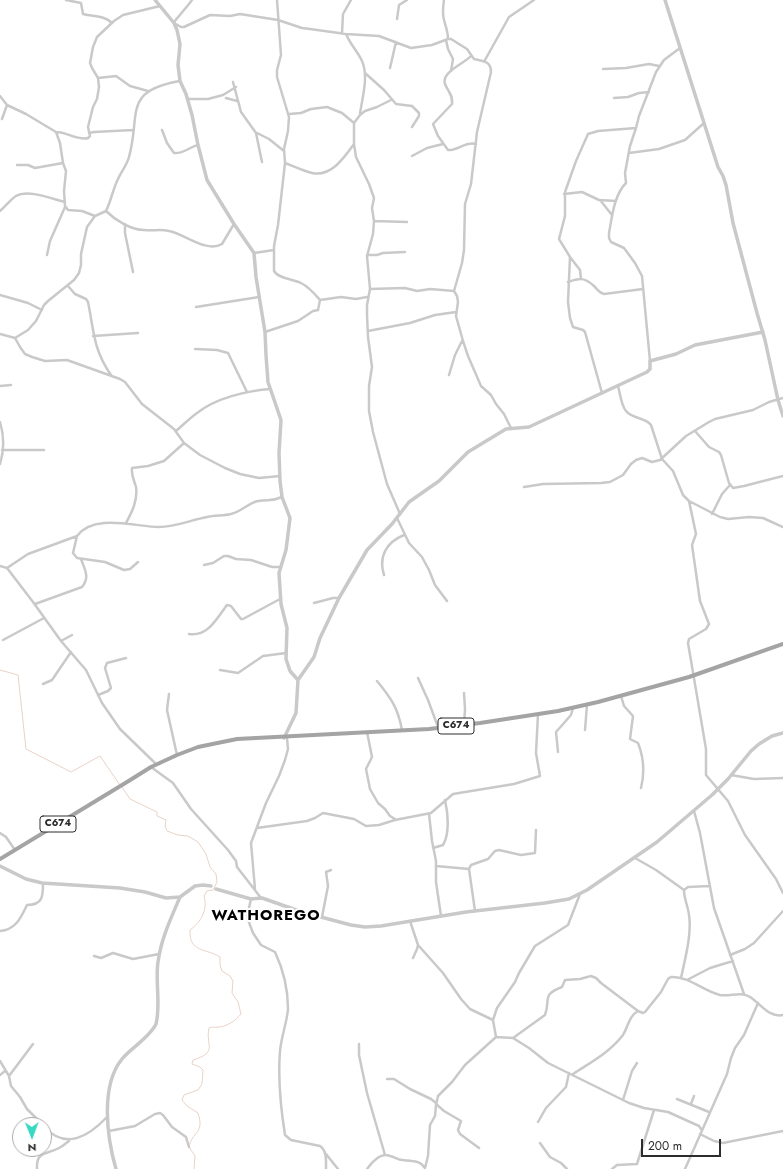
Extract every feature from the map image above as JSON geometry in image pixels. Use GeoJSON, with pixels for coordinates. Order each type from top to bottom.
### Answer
{"type":"FeatureCollection","features":[{"type":"Feature","properties":{"kind":"main road","name":"C674"},"geometry":{"type":"LineString","coordinates":[[0,859],[154,766],[177,754],[198,747],[237,740],[438,728],[573,708],[694,676],[783,644]]}},
{"type":"Feature","properties":{"kind":"street"},"geometry":{"type":"LineString","coordinates":[[66,0],[81,3],[83,14],[99,16],[108,19],[112,23]]}},
{"type":"Feature","properties":{"kind":"street"},"geometry":{"type":"LineString","coordinates":[[155,0],[174,22],[182,27],[215,14],[230,16],[240,14],[278,20],[302,28],[342,34],[379,36],[412,48],[432,45],[447,39],[453,40],[467,49],[474,59],[485,60],[491,67],[482,106],[471,184],[465,204],[464,250],[454,292],[458,299],[456,312],[463,341],[481,386],[491,395],[504,414],[511,428]]}},
{"type":"Feature","properties":{"kind":"street"},"geometry":{"type":"LineString","coordinates":[[174,22],[192,0]]}},
{"type":"Feature","properties":{"kind":"street"},"geometry":{"type":"LineString","coordinates":[[277,0],[281,55],[277,70],[277,77],[278,85],[289,114],[289,123],[284,152],[285,163],[274,250],[275,272],[281,276],[303,284],[320,300]]}},
{"type":"Feature","properties":{"kind":"street"},"geometry":{"type":"LineString","coordinates":[[342,34],[343,14],[351,0]]}},
{"type":"Feature","properties":{"kind":"street"},"geometry":{"type":"LineString","coordinates":[[397,19],[399,5],[407,0]]}},
{"type":"Feature","properties":{"kind":"street"},"geometry":{"type":"LineString","coordinates":[[444,0],[443,11],[447,27],[448,49],[453,59],[451,71]]}},
{"type":"Feature","properties":{"kind":"street"},"geometry":{"type":"LineString","coordinates":[[485,60],[510,17],[534,0]]}},
{"type":"Feature","properties":{"kind":"street"},"geometry":{"type":"LineString","coordinates":[[665,0],[718,167],[724,181],[733,223],[763,332],[783,416]]}},
{"type":"Feature","properties":{"kind":"street"},"geometry":{"type":"LineString","coordinates":[[0,96],[7,105],[26,114],[56,132],[86,139],[90,136],[88,127],[93,107],[97,99],[98,78],[91,66],[91,54],[97,37],[123,15],[160,6]]}},
{"type":"Feature","properties":{"kind":"street"},"geometry":{"type":"LineString","coordinates":[[174,22],[180,44],[178,65],[180,81],[196,128],[198,145],[210,186],[254,253],[265,332],[267,371],[270,389],[281,420],[279,453],[282,497],[290,518],[286,550],[279,573],[281,599],[287,628],[286,659],[290,671],[298,680]]}},
{"type":"Feature","properties":{"kind":"street"},"geometry":{"type":"LineString","coordinates":[[346,34],[349,42],[362,61],[364,87],[360,115]]}},
{"type":"Feature","properties":{"kind":"street"},"geometry":{"type":"LineString","coordinates":[[390,68],[396,42]]}},
{"type":"Feature","properties":{"kind":"street"},"geometry":{"type":"LineString","coordinates":[[255,889],[251,843],[266,803],[286,760],[288,749],[285,738],[296,713],[298,680],[314,657],[320,638],[339,598],[367,550],[397,518],[409,502],[439,481],[468,452],[506,429],[529,428],[649,371],[650,360],[642,276],[624,248],[609,240],[612,215],[616,201],[622,187],[626,184],[625,173],[638,116],[659,66],[680,48]]}},
{"type":"Feature","properties":{"kind":"street"},"geometry":{"type":"LineString","coordinates":[[472,56],[447,74],[445,79],[446,85],[452,95],[452,104],[433,124],[446,149],[450,151],[467,144],[476,144]]}},
{"type":"Feature","properties":{"kind":"street"},"geometry":{"type":"LineString","coordinates":[[603,69],[626,68],[649,64],[659,66]]}},
{"type":"Feature","properties":{"kind":"street"},"geometry":{"type":"LineString","coordinates":[[364,73],[384,90],[391,100],[398,105],[412,106],[419,113],[419,116],[412,127]]}},
{"type":"Feature","properties":{"kind":"street"},"geometry":{"type":"LineString","coordinates":[[98,78],[116,76],[130,86],[148,91]]}},
{"type":"Feature","properties":{"kind":"street"},"geometry":{"type":"LineString","coordinates":[[15,338],[31,327],[48,301],[68,286],[79,273],[86,231],[89,224],[95,216],[106,211],[117,180],[128,160],[135,111],[142,97],[148,91],[163,84],[180,81]]}},
{"type":"Feature","properties":{"kind":"street"},"geometry":{"type":"LineString","coordinates":[[233,82],[236,87],[238,101],[242,112],[256,133],[262,162]]}},
{"type":"Feature","properties":{"kind":"street"},"geometry":{"type":"LineString","coordinates":[[187,99],[206,99],[223,95],[236,87]]}},
{"type":"Feature","properties":{"kind":"street"},"geometry":{"type":"LineString","coordinates":[[614,98],[628,98],[639,93],[649,92]]}},
{"type":"Feature","properties":{"kind":"street"},"geometry":{"type":"LineString","coordinates":[[226,98],[238,101]]}},
{"type":"Feature","properties":{"kind":"street"},"geometry":{"type":"LineString","coordinates":[[391,100],[365,111],[360,115],[354,124],[354,144],[358,160],[373,192],[374,198],[372,211],[374,220],[372,240],[367,256],[370,289],[366,310],[372,367],[369,386],[370,418],[387,484],[400,514]]}},
{"type":"Feature","properties":{"kind":"street"},"geometry":{"type":"LineString","coordinates":[[2,119],[7,105]]}},
{"type":"Feature","properties":{"kind":"street"},"geometry":{"type":"LineString","coordinates":[[289,114],[327,107],[342,113],[354,124]]}},
{"type":"Feature","properties":{"kind":"street"},"geometry":{"type":"LineString","coordinates":[[629,153],[659,149],[685,140],[704,123]]}},
{"type":"Feature","properties":{"kind":"street"},"geometry":{"type":"LineString","coordinates":[[581,278],[577,265],[570,257],[559,239],[565,216],[564,194],[576,161],[588,134],[598,130],[636,128]]}},
{"type":"Feature","properties":{"kind":"street"},"geometry":{"type":"LineString","coordinates":[[89,133],[133,130]]}},
{"type":"Feature","properties":{"kind":"street"},"geometry":{"type":"LineString","coordinates":[[162,130],[167,143],[174,153],[183,152],[198,145]]}},
{"type":"Feature","properties":{"kind":"street"},"geometry":{"type":"LineString","coordinates":[[47,255],[50,241],[65,206],[64,191],[66,171],[56,132]]}},
{"type":"Feature","properties":{"kind":"street"},"geometry":{"type":"LineString","coordinates":[[256,133],[269,139],[284,152]]}},
{"type":"Feature","properties":{"kind":"street"},"geometry":{"type":"LineString","coordinates":[[285,163],[312,173],[328,171],[339,163],[354,144]]}},
{"type":"Feature","properties":{"kind":"street"},"geometry":{"type":"LineString","coordinates":[[412,156],[427,148],[443,144]]}},
{"type":"Feature","properties":{"kind":"street"},"geometry":{"type":"LineString","coordinates":[[17,165],[28,165],[35,168],[63,163]]}},
{"type":"Feature","properties":{"kind":"street"},"geometry":{"type":"LineString","coordinates":[[564,194],[582,192],[599,200],[616,201]]}},
{"type":"Feature","properties":{"kind":"street"},"geometry":{"type":"LineString","coordinates":[[0,210],[16,196],[26,193],[65,202]]}},
{"type":"Feature","properties":{"kind":"street"},"geometry":{"type":"LineString","coordinates":[[599,200],[612,215]]}},
{"type":"Feature","properties":{"kind":"street"},"geometry":{"type":"LineString","coordinates":[[65,206],[68,210],[82,211],[95,216]]}},
{"type":"Feature","properties":{"kind":"street"},"geometry":{"type":"LineString","coordinates":[[106,211],[125,224],[142,230],[170,231],[204,244],[217,246],[225,241],[234,224]]}},
{"type":"Feature","properties":{"kind":"street"},"geometry":{"type":"LineString","coordinates":[[374,220],[406,222]]}},
{"type":"Feature","properties":{"kind":"street"},"geometry":{"type":"LineString","coordinates":[[125,224],[125,233],[133,272]]}},
{"type":"Feature","properties":{"kind":"street"},"geometry":{"type":"LineString","coordinates":[[254,253],[274,250]]}},
{"type":"Feature","properties":{"kind":"street"},"geometry":{"type":"LineString","coordinates":[[367,256],[383,253],[405,252]]}},
{"type":"Feature","properties":{"kind":"street"},"geometry":{"type":"LineString","coordinates":[[570,257],[568,282],[570,318],[573,328],[583,330],[585,332],[602,393]]}},
{"type":"Feature","properties":{"kind":"street"},"geometry":{"type":"LineString","coordinates":[[568,282],[581,278],[588,281],[603,294],[643,289]]}},
{"type":"Feature","properties":{"kind":"street"},"geometry":{"type":"LineString","coordinates":[[68,286],[75,294],[86,299],[88,302],[93,336],[98,350],[111,375]]}},
{"type":"Feature","properties":{"kind":"street"},"geometry":{"type":"LineString","coordinates":[[370,289],[405,288],[421,291],[430,289],[454,292]]}},
{"type":"Feature","properties":{"kind":"street"},"geometry":{"type":"LineString","coordinates":[[0,295],[28,303],[42,310]]}},
{"type":"Feature","properties":{"kind":"street"},"geometry":{"type":"LineString","coordinates":[[196,307],[260,297]]}},
{"type":"Feature","properties":{"kind":"street"},"geometry":{"type":"LineString","coordinates":[[320,300],[341,297],[356,299],[368,297]]}},
{"type":"Feature","properties":{"kind":"street"},"geometry":{"type":"LineString","coordinates":[[265,332],[293,323],[313,311],[318,310],[320,300]]}},
{"type":"Feature","properties":{"kind":"street"},"geometry":{"type":"LineString","coordinates":[[368,331],[410,323],[440,314],[456,312]]}},
{"type":"Feature","properties":{"kind":"street"},"geometry":{"type":"LineString","coordinates":[[650,360],[676,354],[695,345],[763,332]]}},
{"type":"Feature","properties":{"kind":"street"},"geometry":{"type":"LineString","coordinates":[[93,336],[138,333]]}},
{"type":"Feature","properties":{"kind":"street"},"geometry":{"type":"LineString","coordinates":[[0,334],[15,338],[25,354],[39,361],[67,360],[111,375],[125,382],[142,404],[176,431],[184,443],[200,455],[232,471],[259,478],[280,476]]}},
{"type":"Feature","properties":{"kind":"street"},"geometry":{"type":"LineString","coordinates":[[448,375],[455,355],[463,341]]}},
{"type":"Feature","properties":{"kind":"street"},"geometry":{"type":"LineString","coordinates":[[195,349],[217,350],[228,353],[247,392]]}},
{"type":"Feature","properties":{"kind":"street"},"geometry":{"type":"LineString","coordinates":[[0,386],[11,385]]}},
{"type":"Feature","properties":{"kind":"street"},"geometry":{"type":"LineString","coordinates":[[618,386],[626,411],[651,425],[662,459],[672,471],[684,495],[689,501],[712,514],[728,519],[749,517],[763,518],[783,527]]}},
{"type":"Feature","properties":{"kind":"street"},"geometry":{"type":"LineString","coordinates":[[176,431],[198,412],[212,404],[247,392],[270,389]]}},
{"type":"Feature","properties":{"kind":"street"},"geometry":{"type":"LineString","coordinates":[[524,487],[543,484],[610,482],[623,475],[636,460],[645,459],[652,462],[662,459],[679,442],[715,419],[753,410],[769,402],[783,398]]}},
{"type":"Feature","properties":{"kind":"street"},"geometry":{"type":"LineString","coordinates":[[0,422],[3,432],[0,464]]}},
{"type":"Feature","properties":{"kind":"street"},"geometry":{"type":"LineString","coordinates":[[695,431],[709,447],[719,452],[730,485],[733,488],[783,476]]}},
{"type":"Feature","properties":{"kind":"street"},"geometry":{"type":"LineString","coordinates":[[126,523],[134,506],[136,489],[132,468],[148,466],[164,461],[184,443]]}},
{"type":"Feature","properties":{"kind":"street"},"geometry":{"type":"LineString","coordinates":[[2,450],[44,450]]}},
{"type":"Feature","properties":{"kind":"street"},"geometry":{"type":"LineString","coordinates":[[712,514],[722,494],[730,485]]}},
{"type":"Feature","properties":{"kind":"street"},"geometry":{"type":"LineString","coordinates":[[138,562],[130,569],[124,570],[105,562],[75,557],[73,553],[77,536],[82,530],[106,523],[126,523],[150,527],[164,527],[183,524],[206,517],[231,514],[256,502],[271,501],[282,497]]}},
{"type":"Feature","properties":{"kind":"street"},"geometry":{"type":"LineString","coordinates":[[689,501],[696,534],[692,545],[700,601],[709,624],[706,629],[689,639],[688,643],[706,749],[705,773],[728,801],[745,835],[776,879],[783,893]]}},
{"type":"Feature","properties":{"kind":"street"},"geometry":{"type":"LineString","coordinates":[[397,518],[404,535],[412,547],[422,557],[447,601]]}},
{"type":"Feature","properties":{"kind":"street"},"geometry":{"type":"LineString","coordinates":[[384,575],[381,562],[385,551],[393,540],[404,535]]}},
{"type":"Feature","properties":{"kind":"street"},"geometry":{"type":"LineString","coordinates":[[6,568],[28,554],[77,536]]}},
{"type":"Feature","properties":{"kind":"street"},"geometry":{"type":"LineString","coordinates":[[204,565],[213,563],[224,556],[228,556],[236,559],[251,560],[272,567],[280,567]]}},
{"type":"Feature","properties":{"kind":"street"},"geometry":{"type":"LineString","coordinates":[[35,604],[82,587],[86,582],[87,577],[80,559]]}},
{"type":"Feature","properties":{"kind":"street"},"geometry":{"type":"LineString","coordinates":[[0,566],[6,568],[35,604],[61,641],[86,670],[98,695],[120,729],[154,766],[173,783],[191,809],[236,860],[237,867],[262,898]]}},
{"type":"Feature","properties":{"kind":"street"},"geometry":{"type":"LineString","coordinates":[[314,603],[339,598]]}},
{"type":"Feature","properties":{"kind":"street"},"geometry":{"type":"LineString","coordinates":[[189,634],[198,635],[206,631],[227,605],[230,606],[241,619],[243,619],[281,599]]}},
{"type":"Feature","properties":{"kind":"street"},"geometry":{"type":"LineString","coordinates":[[3,640],[44,618]]}},
{"type":"Feature","properties":{"kind":"street"},"geometry":{"type":"LineString","coordinates":[[61,641],[72,635]]}},
{"type":"Feature","properties":{"kind":"street"},"geometry":{"type":"LineString","coordinates":[[44,684],[52,680],[71,652]]}},
{"type":"Feature","properties":{"kind":"street"},"geometry":{"type":"LineString","coordinates":[[220,670],[238,673],[263,656],[286,653]]}},
{"type":"Feature","properties":{"kind":"street"},"geometry":{"type":"LineString","coordinates":[[98,695],[108,691],[111,688],[105,668],[107,664],[126,658]]}},
{"type":"Feature","properties":{"kind":"street"},"geometry":{"type":"LineString","coordinates":[[418,678],[438,728]]}},
{"type":"Feature","properties":{"kind":"street"},"geometry":{"type":"LineString","coordinates":[[377,681],[394,703],[399,715],[402,730]]}},
{"type":"Feature","properties":{"kind":"street"},"geometry":{"type":"LineString","coordinates":[[464,693],[464,725]]}},
{"type":"Feature","properties":{"kind":"street"},"geometry":{"type":"LineString","coordinates":[[169,694],[167,710],[177,754]]}},
{"type":"Feature","properties":{"kind":"street"},"geometry":{"type":"LineString","coordinates":[[621,696],[624,706],[633,716],[630,739],[639,744],[643,759],[644,774],[642,788]]}},
{"type":"Feature","properties":{"kind":"street"},"geometry":{"type":"LineString","coordinates":[[586,730],[587,705]]}},
{"type":"Feature","properties":{"kind":"street"},"geometry":{"type":"LineString","coordinates":[[558,752],[556,732],[571,715],[573,708]]}},
{"type":"Feature","properties":{"kind":"street"},"geometry":{"type":"LineString","coordinates":[[257,828],[307,821],[323,813],[354,819],[366,826],[379,825],[395,820],[429,814],[435,811],[445,799],[453,794],[519,783],[540,776],[536,753],[538,714]]}},
{"type":"Feature","properties":{"kind":"street"},"geometry":{"type":"LineString","coordinates":[[367,732],[372,757],[366,771],[370,789],[378,803],[395,820]]}},
{"type":"Feature","properties":{"kind":"street"},"geometry":{"type":"LineString","coordinates":[[116,1169],[109,1131],[109,1086],[114,1072],[122,1059],[152,1030],[156,1024],[157,972],[163,939],[180,897],[195,886],[211,886],[216,889],[251,899],[262,898],[322,917],[365,927],[475,911],[560,901],[580,894],[658,842],[718,788],[759,744],[772,736],[783,733]]}},
{"type":"Feature","properties":{"kind":"street"},"geometry":{"type":"LineString","coordinates":[[731,775],[754,779],[783,778]]}},
{"type":"Feature","properties":{"kind":"street"},"geometry":{"type":"LineString","coordinates":[[433,848],[443,845],[446,841],[448,814],[445,799]]}},
{"type":"Feature","properties":{"kind":"street"},"geometry":{"type":"LineString","coordinates":[[694,811],[700,833],[714,908],[744,994],[775,1016],[783,1015]]}},
{"type":"Feature","properties":{"kind":"street"},"geometry":{"type":"LineString","coordinates":[[429,814],[441,916]]}},
{"type":"Feature","properties":{"kind":"street"},"geometry":{"type":"LineString","coordinates":[[475,911],[469,869],[471,865],[488,859],[495,851],[499,850],[521,855],[535,853],[536,830]]}},
{"type":"Feature","properties":{"kind":"street"},"geometry":{"type":"LineString","coordinates":[[0,834],[6,837],[15,850]]}},
{"type":"Feature","properties":{"kind":"street"},"geometry":{"type":"LineString","coordinates":[[635,858],[656,870],[684,890]]}},
{"type":"Feature","properties":{"kind":"street"},"geometry":{"type":"LineString","coordinates":[[0,866],[26,879],[43,883],[120,888],[145,892],[166,898],[180,897]]}},
{"type":"Feature","properties":{"kind":"street"},"geometry":{"type":"LineString","coordinates":[[436,866],[469,869]]}},
{"type":"Feature","properties":{"kind":"street"},"geometry":{"type":"LineString","coordinates":[[322,917],[328,886],[326,872],[331,870]]}},
{"type":"Feature","properties":{"kind":"street"},"geometry":{"type":"LineString","coordinates":[[0,931],[7,931],[12,928],[27,905],[34,904],[39,901],[43,896],[43,883]]}},
{"type":"Feature","properties":{"kind":"street"},"geometry":{"type":"LineString","coordinates":[[684,890],[688,887],[709,886]]}},
{"type":"Feature","properties":{"kind":"street"},"geometry":{"type":"LineString","coordinates":[[681,978],[686,957],[689,915],[684,898],[684,890]]}},
{"type":"Feature","properties":{"kind":"street"},"geometry":{"type":"LineString","coordinates":[[496,1037],[493,1020],[497,1008],[515,982],[532,950],[540,942],[566,927],[580,894]]}},
{"type":"Feature","properties":{"kind":"street"},"geometry":{"type":"LineString","coordinates":[[251,899],[247,917],[253,932],[261,944],[275,952],[287,988],[288,1010],[281,1046],[280,1065],[280,1082],[285,1135],[291,1140],[322,1147],[338,1169]]}},
{"type":"Feature","properties":{"kind":"street"},"geometry":{"type":"LineString","coordinates":[[730,955],[745,950],[754,943],[783,911]]}},
{"type":"Feature","properties":{"kind":"street"},"geometry":{"type":"LineString","coordinates":[[410,921],[418,945],[443,973],[461,999],[470,1009],[493,1020]]}},
{"type":"Feature","properties":{"kind":"street"},"geometry":{"type":"LineString","coordinates":[[413,958],[418,945]]}},
{"type":"Feature","properties":{"kind":"street"},"geometry":{"type":"LineString","coordinates":[[94,956],[101,958],[113,953],[133,958],[160,954]]}},
{"type":"Feature","properties":{"kind":"street"},"geometry":{"type":"LineString","coordinates":[[686,980],[710,968],[733,962]]}},
{"type":"Feature","properties":{"kind":"street"},"geometry":{"type":"LineString","coordinates":[[513,1038],[545,1016],[549,994],[551,991],[562,987],[564,980],[580,979],[591,976],[596,978],[638,1011],[643,1013],[661,992],[668,979],[671,977],[681,978],[719,995],[730,996],[744,994]]}},
{"type":"Feature","properties":{"kind":"street"},"geometry":{"type":"LineString","coordinates":[[685,1169],[727,1074],[733,1053],[744,1035],[758,1004]]}},
{"type":"Feature","properties":{"kind":"street"},"geometry":{"type":"LineString","coordinates":[[573,1074],[600,1058],[623,1034],[634,1014],[638,1011]]}},
{"type":"Feature","properties":{"kind":"street"},"geometry":{"type":"LineString","coordinates":[[426,1169],[430,1125],[435,1116],[438,1096],[452,1082],[465,1065],[496,1037],[513,1038],[548,1063],[623,1100],[644,1108],[668,1112],[699,1126],[702,1129]]}},
{"type":"Feature","properties":{"kind":"street"},"geometry":{"type":"LineString","coordinates":[[9,1076],[33,1044]]}},
{"type":"Feature","properties":{"kind":"street"},"geometry":{"type":"LineString","coordinates":[[360,1044],[359,1055],[366,1093],[385,1155]]}},
{"type":"Feature","properties":{"kind":"street"},"geometry":{"type":"LineString","coordinates":[[0,1061],[9,1076],[11,1086],[35,1117]]}},
{"type":"Feature","properties":{"kind":"street"},"geometry":{"type":"LineString","coordinates":[[623,1100],[632,1071],[637,1063]]}},
{"type":"Feature","properties":{"kind":"street"},"geometry":{"type":"LineString","coordinates":[[0,1075],[5,1071]]}},
{"type":"Feature","properties":{"kind":"street"},"geometry":{"type":"LineString","coordinates":[[538,1122],[546,1108],[566,1087],[569,1073]]}},
{"type":"Feature","properties":{"kind":"street"},"geometry":{"type":"LineString","coordinates":[[387,1079],[394,1080],[431,1099],[444,1111],[461,1120],[458,1130],[460,1134],[479,1148]]}},
{"type":"Feature","properties":{"kind":"street"},"geometry":{"type":"LineString","coordinates":[[691,1104],[694,1096]]}},
{"type":"Feature","properties":{"kind":"street"},"geometry":{"type":"LineString","coordinates":[[677,1100],[710,1112]]}},
{"type":"Feature","properties":{"kind":"street"},"geometry":{"type":"LineString","coordinates":[[612,1169],[617,1165],[638,1164],[654,1110]]}},
{"type":"Feature","properties":{"kind":"street"},"geometry":{"type":"LineString","coordinates":[[109,1131],[135,1126],[160,1113],[172,1127],[186,1137],[189,1147]]}},
{"type":"Feature","properties":{"kind":"street"},"geometry":{"type":"LineString","coordinates":[[37,1169],[37,1161],[39,1157],[58,1149],[70,1140],[94,1130],[108,1115]]}},
{"type":"Feature","properties":{"kind":"street"},"geometry":{"type":"LineString","coordinates":[[700,1134],[714,1142],[722,1143],[783,1131]]}},
{"type":"Feature","properties":{"kind":"street"},"geometry":{"type":"LineString","coordinates":[[52,1134],[70,1140]]}},
{"type":"Feature","properties":{"kind":"street"},"geometry":{"type":"LineString","coordinates":[[540,1142],[550,1157],[561,1163],[567,1169]]}},
{"type":"Feature","properties":{"kind":"street"},"geometry":{"type":"LineString","coordinates":[[325,1153],[326,1169]]}},
{"type":"Feature","properties":{"kind":"street"},"geometry":{"type":"LineString","coordinates":[[367,1169],[373,1161],[385,1155],[400,1160],[411,1160],[424,1166],[426,1169]]}},
{"type":"Feature","properties":{"kind":"waterway"},"geometry":{"type":"LineString","coordinates":[[0,670],[18,675],[26,749],[71,772],[100,756],[120,785]]}},
{"type":"Feature","properties":{"kind":"waterway"},"geometry":{"type":"LineString","coordinates":[[122,787],[130,799],[157,812],[157,816],[166,820],[165,826],[167,831],[178,835],[188,836],[198,842],[206,854],[210,867],[216,874],[217,882],[213,890],[207,891],[204,896],[205,906],[203,915],[190,930],[190,937],[192,943],[199,949],[220,957],[222,971],[230,976],[233,981],[232,993],[238,1002],[241,1014],[234,1021],[228,1024],[221,1027],[209,1028],[208,1051],[206,1054],[193,1060],[192,1064],[203,1070],[202,1084],[198,1090],[184,1095],[182,1100],[187,1106],[198,1113],[200,1120],[199,1129],[189,1147],[195,1156],[194,1169]]}},
{"type":"Feature","properties":{"kind":"district","name":"WATHOREGO"},"geometry":{"type":"Point","coordinates":[266,916]}}]}
